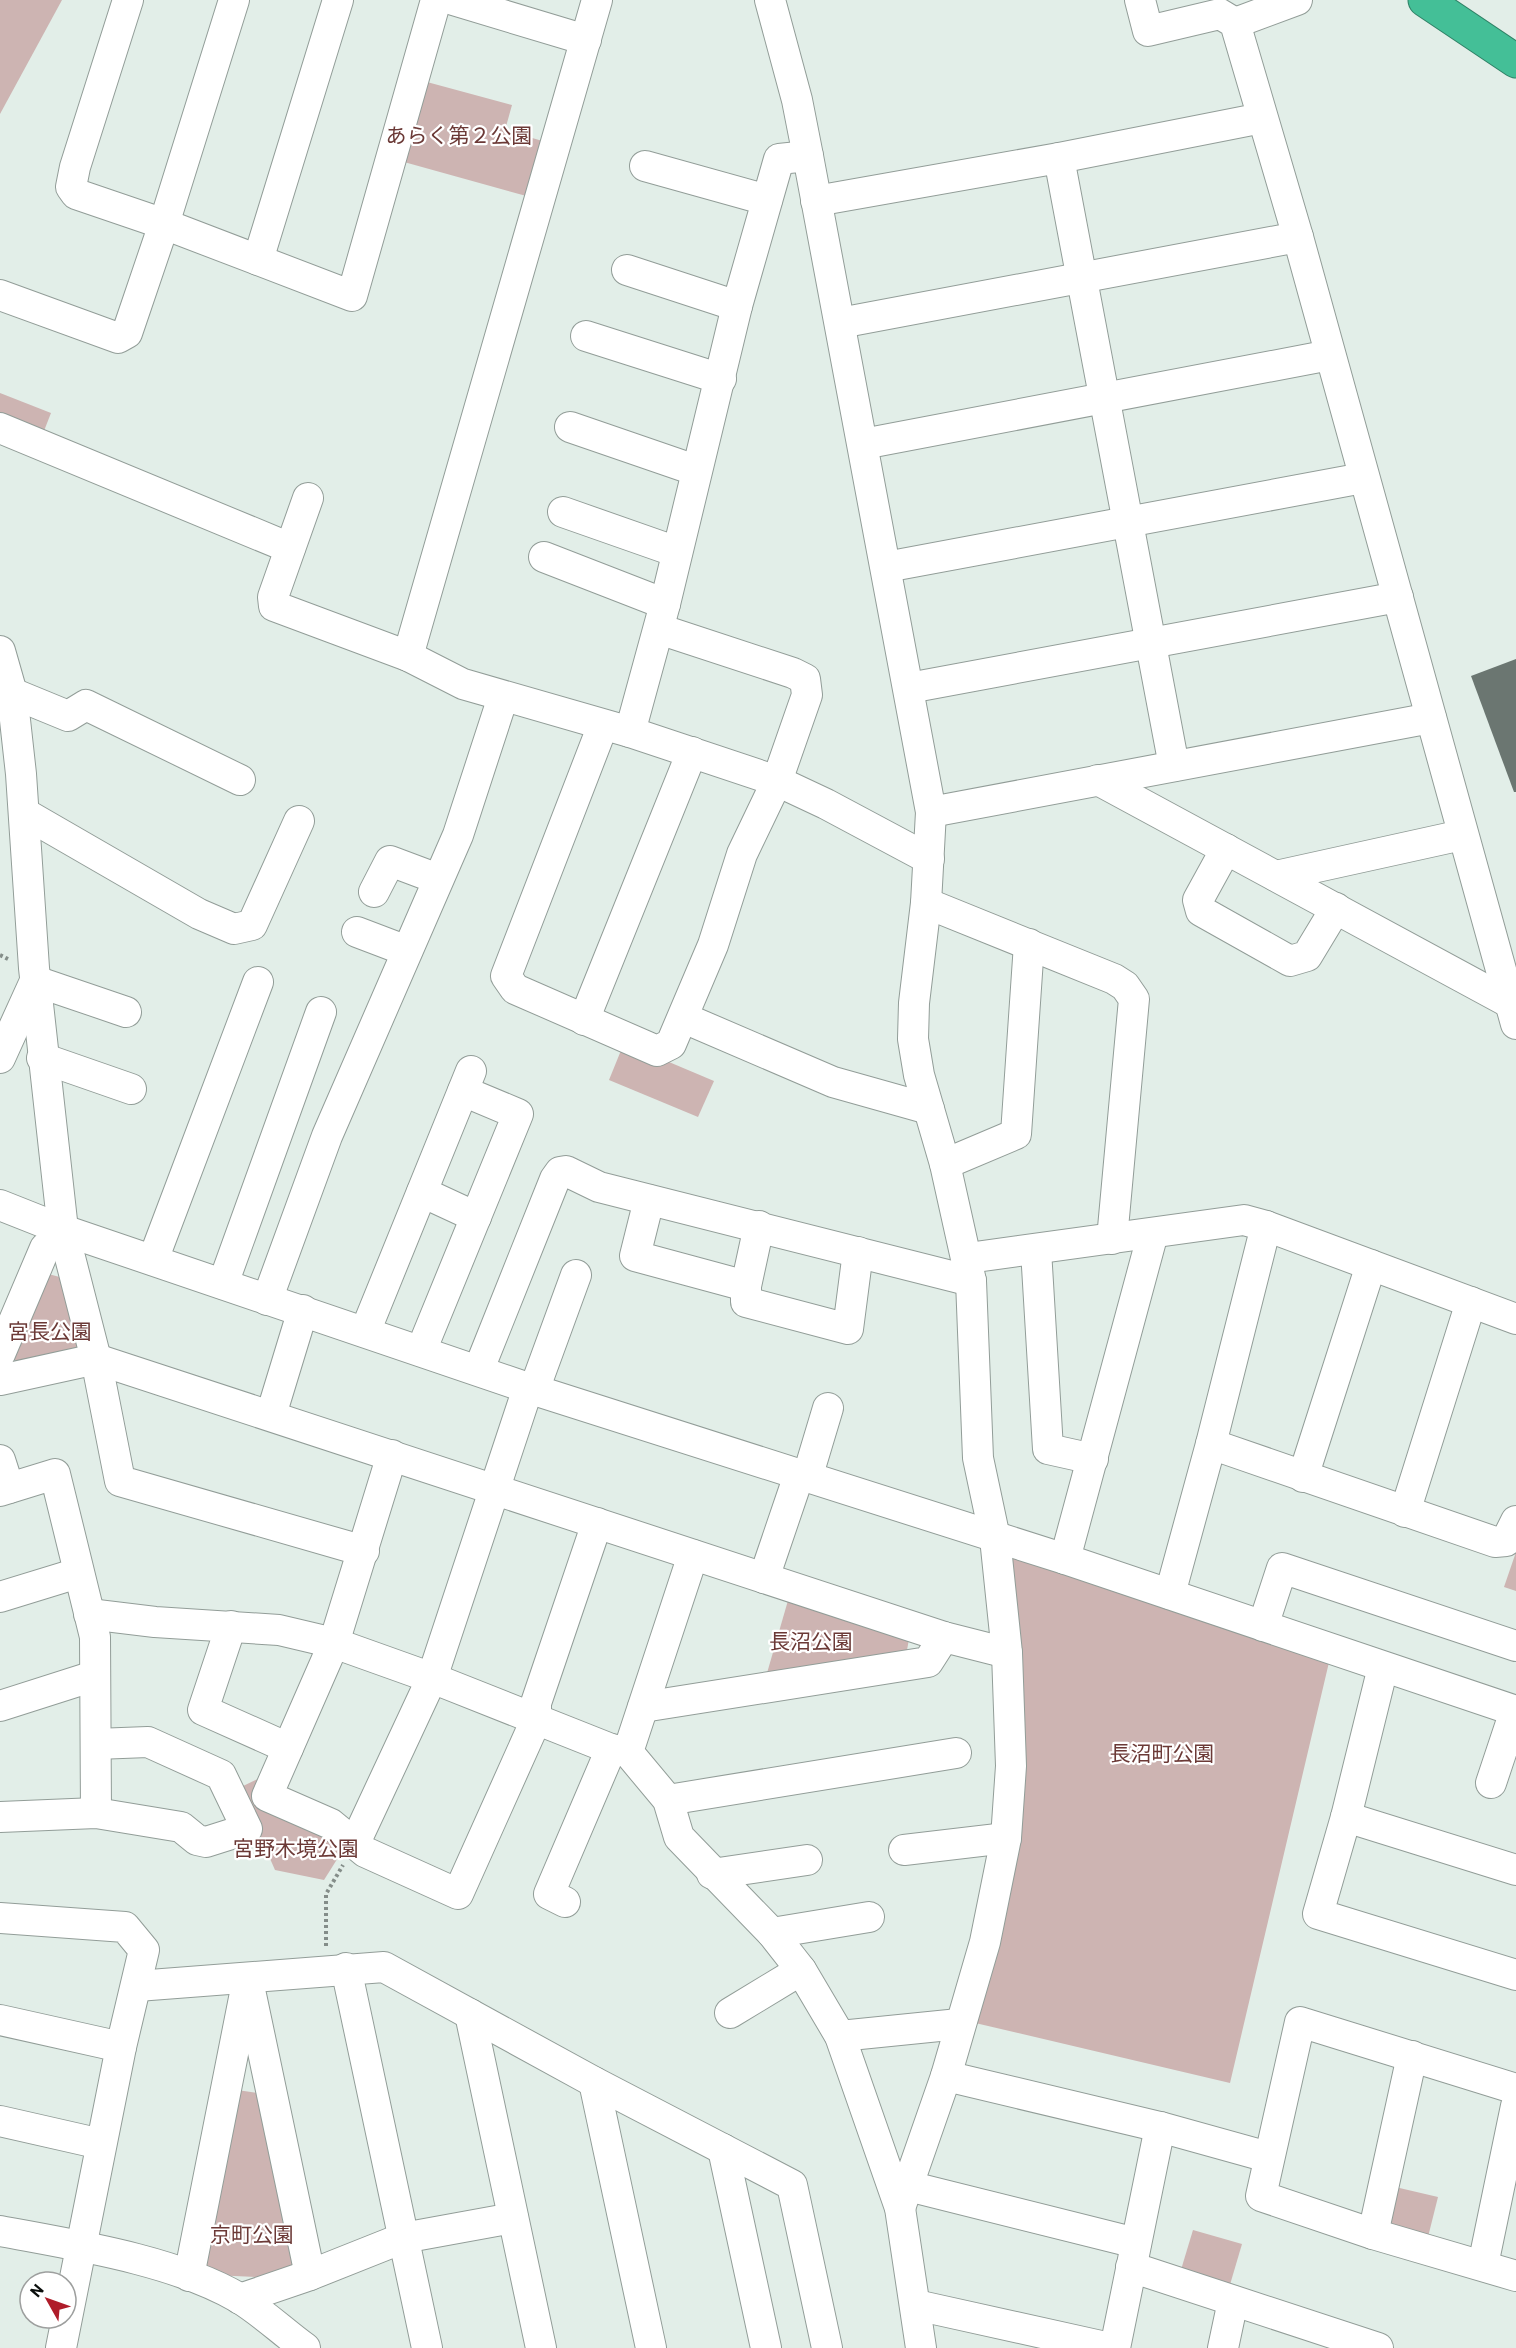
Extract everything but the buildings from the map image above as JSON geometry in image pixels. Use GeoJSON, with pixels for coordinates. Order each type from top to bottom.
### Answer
{"type":"FeatureCollection","features":[{"type":"Feature","properties":{"kind":"highway"},"geometry":{"type":"LineString","coordinates":[[1425,0],[1516,61]]}},
{"type":"Feature","properties":{"kind":"street"},"geometry":{"type":"LineString","coordinates":[[128,0],[75,167],[72,187],[76,194],[164,224],[352,296],[436,0]]}},
{"type":"Feature","properties":{"kind":"street"},"geometry":{"type":"LineString","coordinates":[[0,295],[118,338],[127,333],[164,224],[234,0]]}},
{"type":"Feature","properties":{"kind":"street"},"geometry":{"type":"LineString","coordinates":[[258,260],[338,0]]}},
{"type":"Feature","properties":{"kind":"street"},"geometry":{"type":"LineString","coordinates":[[453,0],[586,40]]}},
{"type":"Feature","properties":{"kind":"street"},"geometry":{"type":"LineString","coordinates":[[408,656],[597,0]]}},
{"type":"Feature","properties":{"kind":"street"},"geometry":{"type":"LineString","coordinates":[[770,0],[797,100],[931,812],[926,903],[914,1003],[913,1039],[919,1075],[945,1164],[970,1269],[978,1458],[995,1538],[1007,1653],[1011,1766],[1006,1838],[985,1942],[946,2076],[904,2197]]}},
{"type":"Feature","properties":{"kind":"street"},"geometry":{"type":"LineString","coordinates":[[1140,0],[1148,31],[1220,14],[1235,23],[1298,237],[1513,1013]]}},
{"type":"Feature","properties":{"kind":"street"},"geometry":{"type":"LineString","coordinates":[[1235,23],[1298,0]]}},
{"type":"Feature","properties":{"kind":"street"},"geometry":{"type":"LineString","coordinates":[[816,201],[1059,158],[1262,118]]}},
{"type":"Feature","properties":{"kind":"street"},"geometry":{"type":"LineString","coordinates":[[544,557],[662,617],[805,679],[807,695],[777,781],[742,854],[713,945],[684,1018],[671,1044],[657,1051],[515,989],[506,976],[616,729],[662,617],[695,470],[721,379],[737,306],[779,159],[808,156]]}},
{"type":"Feature","properties":{"kind":"street"},"geometry":{"type":"LineString","coordinates":[[1059,158],[1174,766]]}},
{"type":"Feature","properties":{"kind":"street"},"geometry":{"type":"LineString","coordinates":[[645,166],[767,200]]}},
{"type":"Feature","properties":{"kind":"street"},"geometry":{"type":"LineString","coordinates":[[840,324],[1298,237]]}},
{"type":"Feature","properties":{"kind":"street"},"geometry":{"type":"LineString","coordinates":[[627,270],[737,306]]}},
{"type":"Feature","properties":{"kind":"street"},"geometry":{"type":"LineString","coordinates":[[586,336],[721,379]]}},
{"type":"Feature","properties":{"kind":"street"},"geometry":{"type":"LineString","coordinates":[[863,444],[1104,400],[1330,355]]}},
{"type":"Feature","properties":{"kind":"street"},"geometry":{"type":"LineString","coordinates":[[570,427],[695,470]]}},
{"type":"Feature","properties":{"kind":"street"},"geometry":{"type":"LineString","coordinates":[[0,428],[290,548]]}},
{"type":"Feature","properties":{"kind":"street"},"geometry":{"type":"LineString","coordinates":[[886,567],[1363,478]]}},
{"type":"Feature","properties":{"kind":"street"},"geometry":{"type":"LineString","coordinates":[[308,498],[273,597],[274,606],[408,656],[463,684],[692,752],[777,781],[826,804],[929,860]]}},
{"type":"Feature","properties":{"kind":"street"},"geometry":{"type":"LineString","coordinates":[[563,512],[677,552]]}},
{"type":"Feature","properties":{"kind":"street"},"geometry":{"type":"LineString","coordinates":[[909,688],[1398,597]]}},
{"type":"Feature","properties":{"kind":"street"},"geometry":{"type":"LineString","coordinates":[[0,651],[12,693],[24,813],[42,1058],[63,1230],[96,1359],[120,1481],[364,1551]]}},
{"type":"Feature","properties":{"kind":"street"},"geometry":{"type":"LineString","coordinates":[[12,693],[68,716],[86,705],[240,780]]}},
{"type":"Feature","properties":{"kind":"street"},"geometry":{"type":"LineString","coordinates":[[267,1300],[327,1136],[458,835],[503,697]]}},
{"type":"Feature","properties":{"kind":"street"},"geometry":{"type":"LineString","coordinates":[[931,812],[1431,718]]}},
{"type":"Feature","properties":{"kind":"street"},"geometry":{"type":"LineString","coordinates":[[584,1020],[692,752]]}},
{"type":"Feature","properties":{"kind":"street"},"geometry":{"type":"LineString","coordinates":[[1098,780],[1336,908],[1513,1013]]}},
{"type":"Feature","properties":{"kind":"street"},"geometry":{"type":"LineString","coordinates":[[24,813],[199,914],[234,929],[252,925],[299,821]]}},
{"type":"Feature","properties":{"kind":"street"},"geometry":{"type":"LineString","coordinates":[[1276,876],[1462,835]]}},
{"type":"Feature","properties":{"kind":"street"},"geometry":{"type":"LineString","coordinates":[[1226,849],[1198,900],[1201,911],[1290,961],[1307,956],[1336,908]]}},
{"type":"Feature","properties":{"kind":"street"},"geometry":{"type":"LineString","coordinates":[[374,892],[390,861],[438,879]]}},
{"type":"Feature","properties":{"kind":"street"},"geometry":{"type":"LineString","coordinates":[[926,903],[1114,979],[1125,986],[1134,999],[1112,1239]]}},
{"type":"Feature","properties":{"kind":"street"},"geometry":{"type":"LineString","coordinates":[[357,932],[407,951]]}},
{"type":"Feature","properties":{"kind":"street"},"geometry":{"type":"LineString","coordinates":[[945,1164],[1016,1134],[1029,944]]}},
{"type":"Feature","properties":{"kind":"street"},"geometry":{"type":"LineString","coordinates":[[35,981],[126,1012]]}},
{"type":"Feature","properties":{"kind":"street"},"geometry":{"type":"LineString","coordinates":[[0,1058],[35,981]]}},
{"type":"Feature","properties":{"kind":"street"},"geometry":{"type":"LineString","coordinates":[[153,1260],[258,982]]}},
{"type":"Feature","properties":{"kind":"street"},"geometry":{"type":"LineString","coordinates":[[223,1284],[321,1012]]}},
{"type":"Feature","properties":{"kind":"street"},"geometry":{"type":"LineString","coordinates":[[684,1018],[833,1082],[929,1108]]}},
{"type":"Feature","properties":{"kind":"street"},"geometry":{"type":"LineString","coordinates":[[42,1058],[131,1089]]}},
{"type":"Feature","properties":{"kind":"street"},"geometry":{"type":"LineString","coordinates":[[365,1332],[467,1081],[518,1114],[421,1351]]}},
{"type":"Feature","properties":{"kind":"street"},"geometry":{"type":"LineString","coordinates":[[479,1369],[555,1179],[560,1172],[566,1171],[599,1186],[649,1200],[858,1252],[970,1269],[1036,1250],[1244,1220],[1266,1226],[1516,1319]]}},
{"type":"Feature","properties":{"kind":"street"},"geometry":{"type":"LineString","coordinates":[[422,1192],[476,1217]]}},
{"type":"Feature","properties":{"kind":"street"},"geometry":{"type":"LineString","coordinates":[[649,1200],[635,1256],[746,1286]]}},
{"type":"Feature","properties":{"kind":"street"},"geometry":{"type":"LineString","coordinates":[[0,1205],[63,1230],[479,1369],[531,1389],[1065,1559],[1383,1667],[1514,1706],[1491,1783]]}},
{"type":"Feature","properties":{"kind":"street"},"geometry":{"type":"LineString","coordinates":[[759,1226],[746,1286],[746,1302],[848,1329],[858,1252]]}},
{"type":"Feature","properties":{"kind":"street"},"geometry":{"type":"LineString","coordinates":[[1170,1594],[1211,1444],[1266,1226]]}},
{"type":"Feature","properties":{"kind":"street"},"geometry":{"type":"LineString","coordinates":[[0,1354],[45,1248],[63,1230]]}},
{"type":"Feature","properties":{"kind":"street"},"geometry":{"type":"LineString","coordinates":[[1065,1559],[1153,1233]]}},
{"type":"Feature","properties":{"kind":"street"},"geometry":{"type":"LineString","coordinates":[[1036,1250],[1048,1449],[1093,1459]]}},
{"type":"Feature","properties":{"kind":"street"},"geometry":{"type":"LineString","coordinates":[[1303,1477],[1371,1265]]}},
{"type":"Feature","properties":{"kind":"street"},"geometry":{"type":"LineString","coordinates":[[355,1843],[432,1678],[494,1488],[576,1275]]}},
{"type":"Feature","properties":{"kind":"street"},"geometry":{"type":"LineString","coordinates":[[1405,1512],[1471,1302]]}},
{"type":"Feature","properties":{"kind":"street"},"geometry":{"type":"LineString","coordinates":[[271,1415],[303,1310]]}},
{"type":"Feature","properties":{"kind":"street"},"geometry":{"type":"LineString","coordinates":[[0,1380],[96,1359],[944,1637],[1007,1653]]}},
{"type":"Feature","properties":{"kind":"street"},"geometry":{"type":"LineString","coordinates":[[764,1578],[828,1408]]}},
{"type":"Feature","properties":{"kind":"street"},"geometry":{"type":"LineString","coordinates":[[1211,1444],[1495,1542],[1506,1541],[1516,1521]]}},
{"type":"Feature","properties":{"kind":"street"},"geometry":{"type":"LineString","coordinates":[[392,1455],[334,1644],[267,1796],[331,1824],[365,1852],[458,1894],[536,1720],[536,1703],[597,1523]]}},
{"type":"Feature","properties":{"kind":"street"},"geometry":{"type":"LineString","coordinates":[[0,1460],[4,1490],[54,1474],[95,1637],[96,1813]]}},
{"type":"Feature","properties":{"kind":"street"},"geometry":{"type":"LineString","coordinates":[[565,1902],[549,1894],[643,1707],[693,1555]]}},
{"type":"Feature","properties":{"kind":"street"},"geometry":{"type":"LineString","coordinates":[[1263,1626],[1282,1568],[1516,1646]]}},
{"type":"Feature","properties":{"kind":"street"},"geometry":{"type":"LineString","coordinates":[[0,1597],[78,1573]]}},
{"type":"Feature","properties":{"kind":"street"},"geometry":{"type":"LineString","coordinates":[[89,1614],[155,1622],[279,1630],[334,1644],[432,1678],[620,1751],[668,1800],[679,1837],[712,1874],[772,1933],[801,1970],[840,2036],[904,2197],[921,2348]]}},
{"type":"Feature","properties":{"kind":"street"},"geometry":{"type":"LineString","coordinates":[[231,1626],[203,1710],[288,1748]]}},
{"type":"Feature","properties":{"kind":"street"},"geometry":{"type":"LineString","coordinates":[[643,1707],[928,1662],[944,1637]]}},
{"type":"Feature","properties":{"kind":"street"},"geometry":{"type":"LineString","coordinates":[[1383,1667],[1346,1817],[1318,1914],[1516,1975]]}},
{"type":"Feature","properties":{"kind":"street"},"geometry":{"type":"LineString","coordinates":[[0,1706],[94,1676]]}},
{"type":"Feature","properties":{"kind":"street"},"geometry":{"type":"LineString","coordinates":[[0,1817],[96,1813],[181,1827],[197,1840],[206,1842],[247,1829],[221,1775],[148,1742],[96,1744]]}},
{"type":"Feature","properties":{"kind":"street"},"geometry":{"type":"LineString","coordinates":[[668,1800],[956,1754]]}},
{"type":"Feature","properties":{"kind":"street"},"geometry":{"type":"LineString","coordinates":[[1346,1817],[1516,1870]]}},
{"type":"Feature","properties":{"kind":"street"},"geometry":{"type":"LineString","coordinates":[[904,1850],[1006,1838]]}},
{"type":"Feature","properties":{"kind":"street"},"geometry":{"type":"LineString","coordinates":[[712,1874],[807,1860]]}},
{"type":"Feature","properties":{"kind":"street"},"geometry":{"type":"LineString","coordinates":[[772,1933],[869,1917]]}},
{"type":"Feature","properties":{"kind":"street"},"geometry":{"type":"LineString","coordinates":[[0,1918],[124,1928],[144,1950],[121,2047],[61,2348]]}},
{"type":"Feature","properties":{"kind":"street"},"geometry":{"type":"LineString","coordinates":[[137,1986],[384,1967],[594,2082],[792,2185],[827,2348]]}},
{"type":"Feature","properties":{"kind":"street"},"geometry":{"type":"LineString","coordinates":[[336,1970],[403,2238],[427,2348]]}},
{"type":"Feature","properties":{"kind":"street"},"geometry":{"type":"LineString","coordinates":[[730,2013],[801,1970]]}},
{"type":"Feature","properties":{"kind":"street"},"geometry":{"type":"LineString","coordinates":[[248,1978],[310,2275]]}},
{"type":"Feature","properties":{"kind":"street"},"geometry":{"type":"LineString","coordinates":[[189,2276],[248,1978]]}},
{"type":"Feature","properties":{"kind":"street"},"geometry":{"type":"LineString","coordinates":[[470,2014],[541,2348]]}},
{"type":"Feature","properties":{"kind":"street"},"geometry":{"type":"LineString","coordinates":[[0,2020],[121,2047]]}},
{"type":"Feature","properties":{"kind":"street"},"geometry":{"type":"LineString","coordinates":[[1516,2090],[1300,2022],[1261,2196],[1373,2235],[1516,2276]]}},
{"type":"Feature","properties":{"kind":"street"},"geometry":{"type":"LineString","coordinates":[[840,2036],[959,2025]]}},
{"type":"Feature","properties":{"kind":"street"},"geometry":{"type":"LineString","coordinates":[[1373,2235],[1412,2056]]}},
{"type":"Feature","properties":{"kind":"street"},"geometry":{"type":"LineString","coordinates":[[946,2076],[1160,2127],[1268,2157]]}},
{"type":"Feature","properties":{"kind":"street"},"geometry":{"type":"LineString","coordinates":[[594,2082],[651,2348]]}},
{"type":"Feature","properties":{"kind":"street"},"geometry":{"type":"LineString","coordinates":[[1483,2265],[1516,2106]]}},
{"type":"Feature","properties":{"kind":"street"},"geometry":{"type":"LineString","coordinates":[[0,2121],[101,2144]]}},
{"type":"Feature","properties":{"kind":"street"},"geometry":{"type":"LineString","coordinates":[[1115,2348],[1160,2127]]}},
{"type":"Feature","properties":{"kind":"street"},"geometry":{"type":"LineString","coordinates":[[723,2149],[766,2348]]}},
{"type":"Feature","properties":{"kind":"street"},"geometry":{"type":"LineString","coordinates":[[904,2197],[1134,2255],[1233,2301],[1378,2348]]}},
{"type":"Feature","properties":{"kind":"street"},"geometry":{"type":"LineString","coordinates":[[240,2299],[310,2275],[403,2238],[513,2218]]}},
{"type":"Feature","properties":{"kind":"street"},"geometry":{"type":"LineString","coordinates":[[0,2231],[82,2247],[189,2276],[240,2299],[305,2348]]}},
{"type":"Feature","properties":{"kind":"street"},"geometry":{"type":"LineString","coordinates":[[1223,2348],[1233,2301]]}},
{"type":"Feature","properties":{"kind":"street"},"geometry":{"type":"LineString","coordinates":[[916,2305],[1010,2337],[1110,2348]]}},
{"type":"Feature","properties":{"kind":"path"},"geometry":{"type":"LineString","coordinates":[[336,1970],[326,1894],[355,1843]]}},
{"type":"Feature","properties":{"kind":"green space"},"geometry":{"type":"Polygon","coordinates":[[[0,0],[62,0],[0,114],[0,0]]]}},
{"type":"Feature","properties":{"kind":"green space","name":"あらく第２公園"},"geometry":{"type":"Polygon","coordinates":[[[427,82],[512,105],[505,130],[546,142],[530,197],[404,162],[427,82]]]}},
{"type":"Feature","properties":{"kind":"green space"},"geometry":{"type":"Polygon","coordinates":[[[0,393],[51,413],[42,436],[0,419],[0,393]]]}},
{"type":"Feature","properties":{"kind":"green space"},"geometry":{"type":"Polygon","coordinates":[[[624,1043],[714,1081],[698,1117],[609,1080],[624,1043]]]}},
{"type":"Feature","properties":{"kind":"green space","name":"宮長公園"},"geometry":{"type":"Polygon","coordinates":[[[41,1272],[67,1279],[85,1346],[23,1369],[10,1354],[41,1272]]]}},
{"type":"Feature","properties":{"kind":"green space","name":"長沼町公園"},"geometry":{"type":"Polygon","coordinates":[[[1017,1552],[1330,1658],[1230,2083],[971,2022],[1012,1856],[1008,1563],[1017,1552]]]}},
{"type":"Feature","properties":{"kind":"green space"},"geometry":{"type":"Polygon","coordinates":[[[1516,1552],[1516,1591],[1504,1587],[1516,1552]]]}},
{"type":"Feature","properties":{"kind":"green space","name":"長沼公園"},"geometry":{"type":"Polygon","coordinates":[[[789,1597],[909,1639],[905,1661],[765,1680],[789,1597]]]}},
{"type":"Feature","properties":{"kind":"green space","name":"宮野木境公園"},"geometry":{"type":"Polygon","coordinates":[[[270,1773],[331,1833],[341,1853],[324,1880],[275,1870],[239,1788],[270,1773]]]}},
{"type":"Feature","properties":{"kind":"green space","name":"京町公園"},"geometry":{"type":"Polygon","coordinates":[[[237,2090],[265,2094],[296,2279],[213,2275],[202,2263],[237,2090]]]}},
{"type":"Feature","properties":{"kind":"green space"},"geometry":{"type":"Polygon","coordinates":[[[1391,2186],[1438,2197],[1428,2237],[1391,2225],[1384,2216],[1391,2186]]]}},
{"type":"Feature","properties":{"kind":"green space"},"geometry":{"type":"Polygon","coordinates":[[[1193,2230],[1242,2244],[1229,2288],[1180,2273],[1193,2230]]]}}]}
